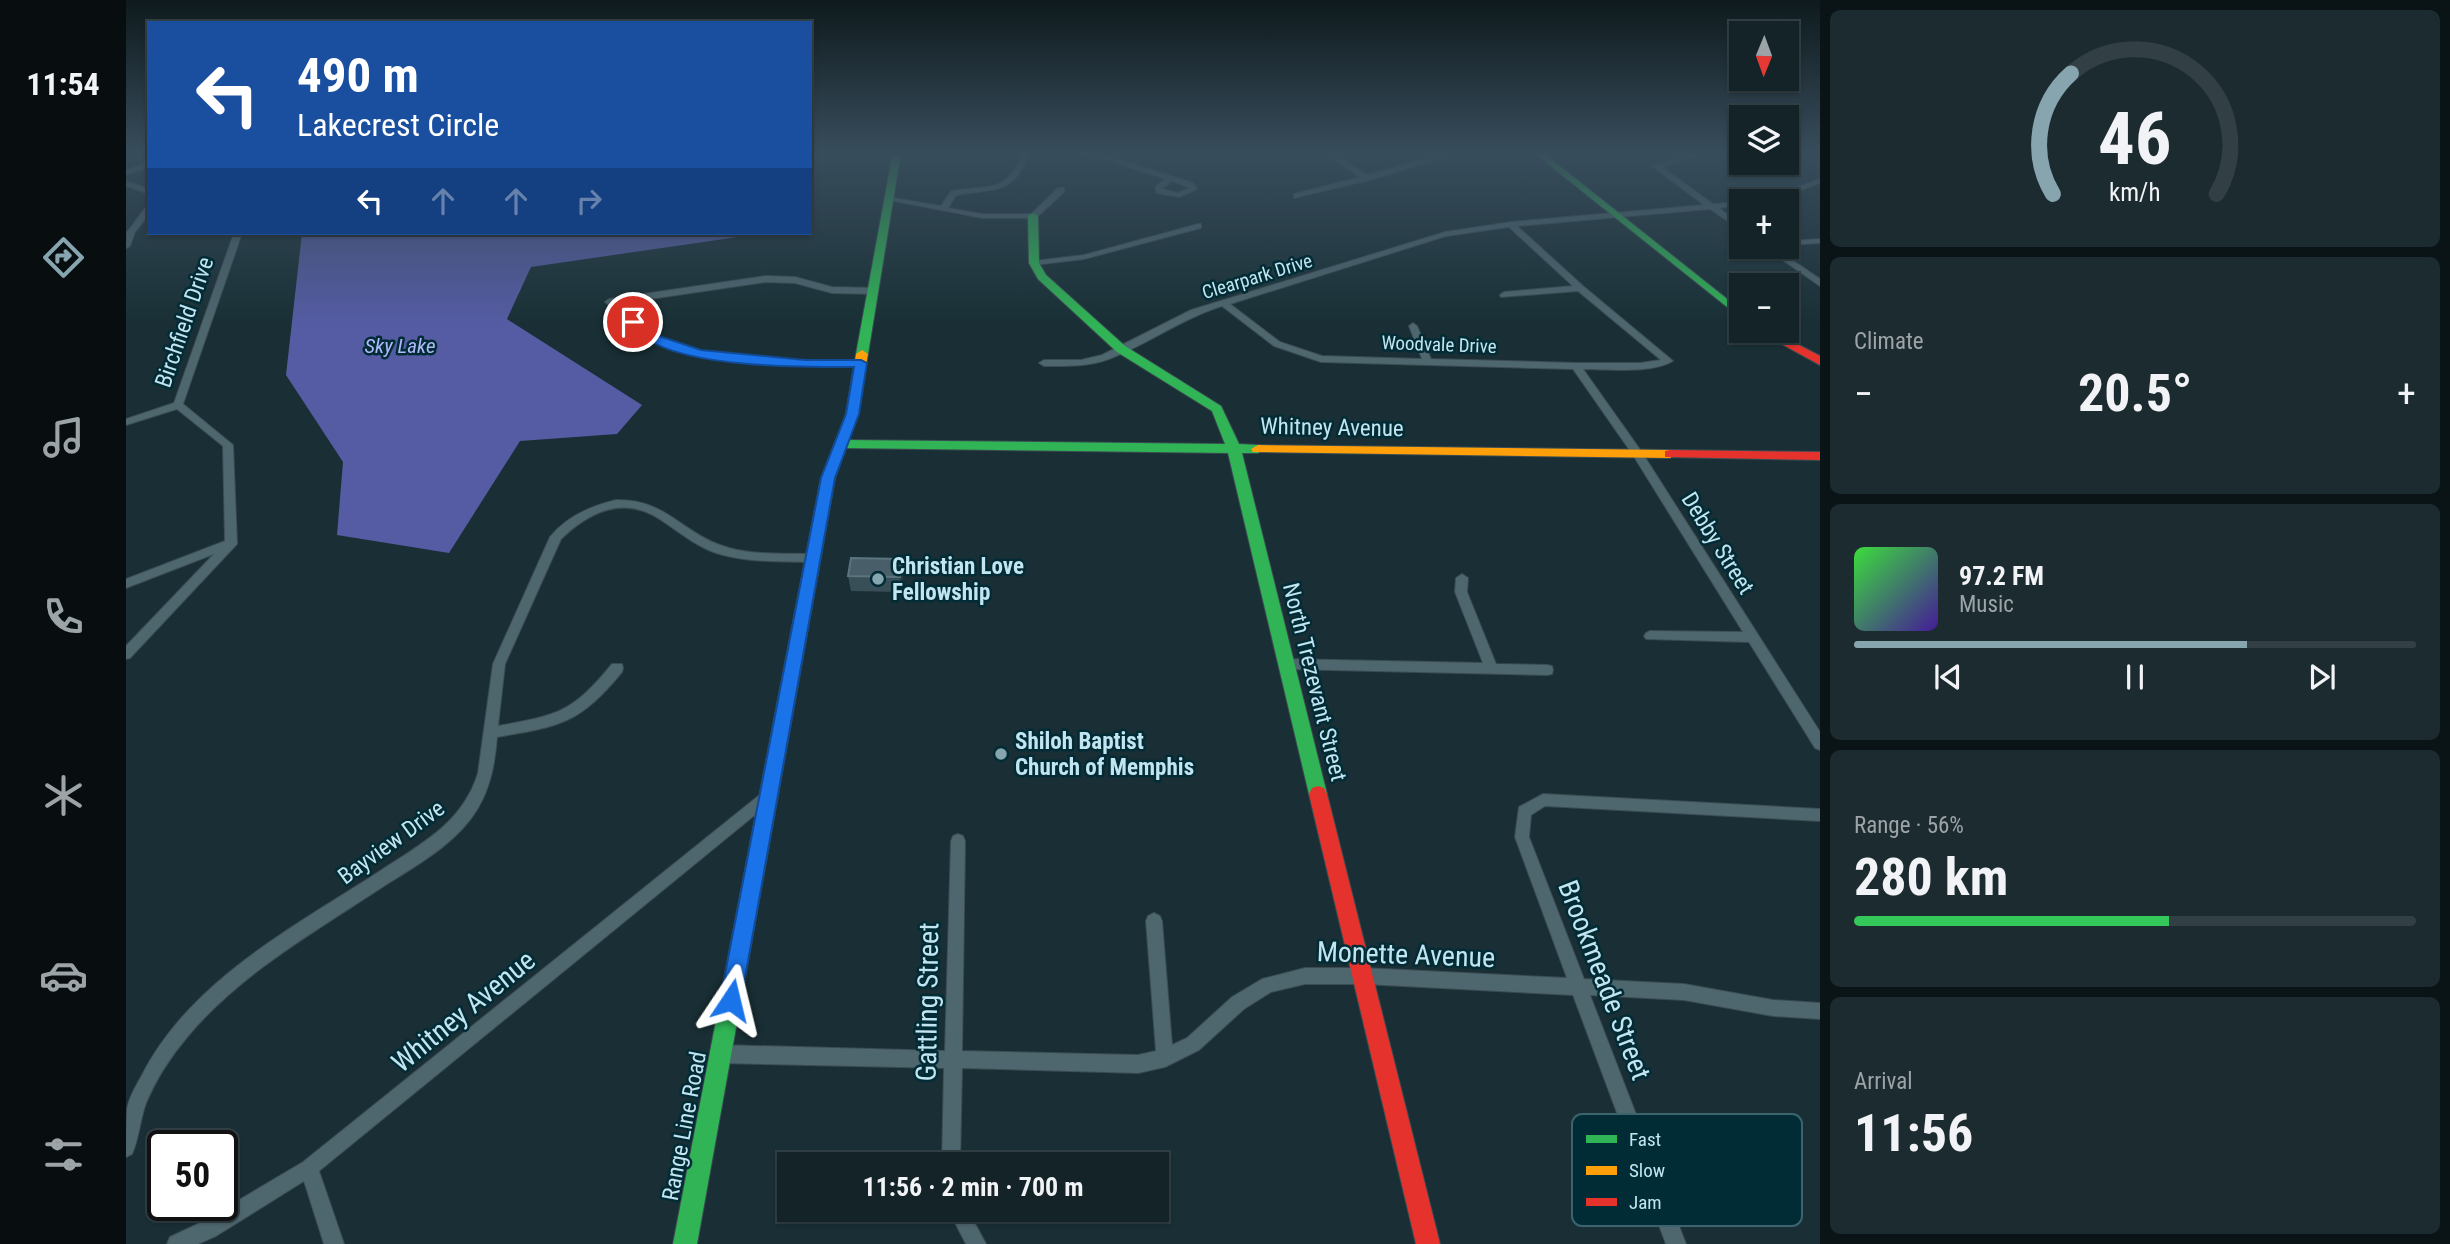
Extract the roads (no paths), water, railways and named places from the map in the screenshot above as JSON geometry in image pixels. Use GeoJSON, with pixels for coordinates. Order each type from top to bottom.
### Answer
{"type":"FeatureCollection","features":[{"type":"Feature","properties":{"kind":"main road","name":"Range Line Road"},"geometry":{"type":"LineString","coordinates":[[685,1244],[812,558],[828,478],[843,444],[852,414],[886,210]]}},
{"type":"Feature","properties":{"kind":"main road"},"geometry":{"type":"LineString","coordinates":[[1610,210],[1729,305]]}},
{"type":"Feature","properties":{"kind":"main road"},"geometry":{"type":"LineString","coordinates":[[1033,216],[1034,263]]}},
{"type":"Feature","properties":{"kind":"main road","name":"North Trezevant Street"},"geometry":{"type":"LineString","coordinates":[[1034,263],[1042,277],[1121,349],[1217,409],[1234,449],[1428,1244]]}},
{"type":"Feature","properties":{"kind":"main road"},"geometry":{"type":"LineString","coordinates":[[1786,343],[1820,361]]}},
{"type":"Feature","properties":{"kind":"main road","name":"Whitney Avenue"},"geometry":{"type":"LineString","coordinates":[[843,444],[1820,456]]}},
{"type":"Feature","properties":{"kind":"street"},"geometry":{"type":"LineString","coordinates":[[949,210],[982,216],[1033,216],[1039,210]]}},
{"type":"Feature","properties":{"kind":"street","name":"Clearpark Drive"},"geometry":{"type":"LineString","coordinates":[[1044,363],[1081,363],[1121,349],[1194,313],[1445,234],[1511,224],[1685,210]]}},
{"type":"Feature","properties":{"kind":"street"},"geometry":{"type":"LineString","coordinates":[[126,246],[131,232],[147,212]]}},
{"type":"Feature","properties":{"kind":"street"},"geometry":{"type":"LineString","coordinates":[[1511,224],[1580,288]]}},
{"type":"Feature","properties":{"kind":"street"},"geometry":{"type":"LineString","coordinates":[[1034,263],[1084,257],[1198,226]]}},
{"type":"Feature","properties":{"kind":"street","name":"Birchfield Drive"},"geometry":{"type":"LineString","coordinates":[[231,544],[228,445],[178,405],[237,235]]}},
{"type":"Feature","properties":{"kind":"street"},"geometry":{"type":"LineString","coordinates":[[1799,242],[1820,241]]}},
{"type":"Feature","properties":{"kind":"street"},"geometry":{"type":"LineString","coordinates":[[1785,259],[1820,283]]}},
{"type":"Feature","properties":{"kind":"street"},"geometry":{"type":"LineString","coordinates":[[861,363],[747,359],[676,348],[655,339],[609,302],[766,279],[788,279],[832,290],[874,291]]}},
{"type":"Feature","properties":{"kind":"street"},"geometry":{"type":"LineString","coordinates":[[1504,295],[1580,288]]}},
{"type":"Feature","properties":{"kind":"street","name":"Woodvale Drive"},"geometry":{"type":"LineString","coordinates":[[1224,303],[1277,344],[1321,359],[1576,366],[1640,366],[1668,361],[1580,288]]}},
{"type":"Feature","properties":{"kind":"street"},"geometry":{"type":"LineString","coordinates":[[1413,326],[1427,360]]}},
{"type":"Feature","properties":{"kind":"street","name":"Debby Street"},"geometry":{"type":"LineString","coordinates":[[1576,366],[1637,453],[1820,744]]}},
{"type":"Feature","properties":{"kind":"street"},"geometry":{"type":"LineString","coordinates":[[126,422],[178,405]]}},
{"type":"Feature","properties":{"kind":"street"},"geometry":{"type":"LineString","coordinates":[[586,513],[608,505],[643,506],[707,545],[724,552],[812,558]]}},
{"type":"Feature","properties":{"kind":"street","name":"Bayview Drive"},"geometry":{"type":"LineString","coordinates":[[126,1148],[138,1101],[167,1049],[212,1000],[251,967],[439,840],[461,820],[483,784],[493,685],[499,664],[556,537],[569,523],[586,513]]}},
{"type":"Feature","properties":{"kind":"street"},"geometry":{"type":"LineString","coordinates":[[126,584],[231,544]]}},
{"type":"Feature","properties":{"kind":"street"},"geometry":{"type":"LineString","coordinates":[[126,654],[231,544]]}},
{"type":"Feature","properties":{"kind":"street"},"geometry":{"type":"LineString","coordinates":[[1462,578],[1461,592],[1492,669]]}},
{"type":"Feature","properties":{"kind":"street"},"geometry":{"type":"LineString","coordinates":[[1650,636],[1752,637]]}},
{"type":"Feature","properties":{"kind":"street"},"geometry":{"type":"LineString","coordinates":[[1286,664],[1547,670]]}},
{"type":"Feature","properties":{"kind":"street"},"geometry":{"type":"LineString","coordinates":[[489,733],[570,716],[587,705],[617,668]]}},
{"type":"Feature","properties":{"kind":"street","name":"Whitney Avenue"},"geometry":{"type":"LineString","coordinates":[[177,1244],[209,1228],[309,1168],[767,797]]}},
{"type":"Feature","properties":{"kind":"street"},"geometry":{"type":"LineString","coordinates":[[1524,812],[1543,800],[1820,815]]}},
{"type":"Feature","properties":{"kind":"street","name":"Brookmeade Street"},"geometry":{"type":"LineString","coordinates":[[1524,812],[1522,838],[1627,1114]]}},
{"type":"Feature","properties":{"kind":"street","name":"Gattling Street"},"geometry":{"type":"LineString","coordinates":[[951,1152],[958,841]]}},
{"type":"Feature","properties":{"kind":"street"},"geometry":{"type":"LineString","coordinates":[[1154,921],[1165,1058]]}},
{"type":"Feature","properties":{"kind":"street","name":"Monette Avenue"},"geometry":{"type":"LineString","coordinates":[[721,1054],[1138,1064],[1165,1058],[1193,1044],[1238,1003],[1268,985],[1305,976],[1364,976],[1684,992],[1773,1008],[1820,1011]]}},
{"type":"Feature","properties":{"kind":"street"},"geometry":{"type":"LineString","coordinates":[[309,1168],[334,1244]]}},
{"type":"Feature","properties":{"kind":"street"},"geometry":{"type":"LineString","coordinates":[[964,1222],[976,1244]]}},
{"type":"Feature","properties":{"kind":"street","name":"Brookmeade Street"},"geometry":{"type":"LineString","coordinates":[[1669,1226],[1676,1244]]}},
{"type":"Feature","properties":{"kind":"water","name":"Sky Lake"},"geometry":{"type":"Polygon","coordinates":[[[302,235],[751,235],[531,267],[507,319],[642,405],[617,434],[520,441],[449,553],[337,535],[343,462],[286,375],[302,235]]]}},
{"type":"Feature","properties":{"kind":"place","name":"Christian Love Fellowship"},"geometry":{"type":"Point","coordinates":[878,579]}},
{"type":"Feature","properties":{"kind":"place","name":"Shiloh Baptist Church of Memphis"},"geometry":{"type":"Point","coordinates":[1001,754]}}]}
